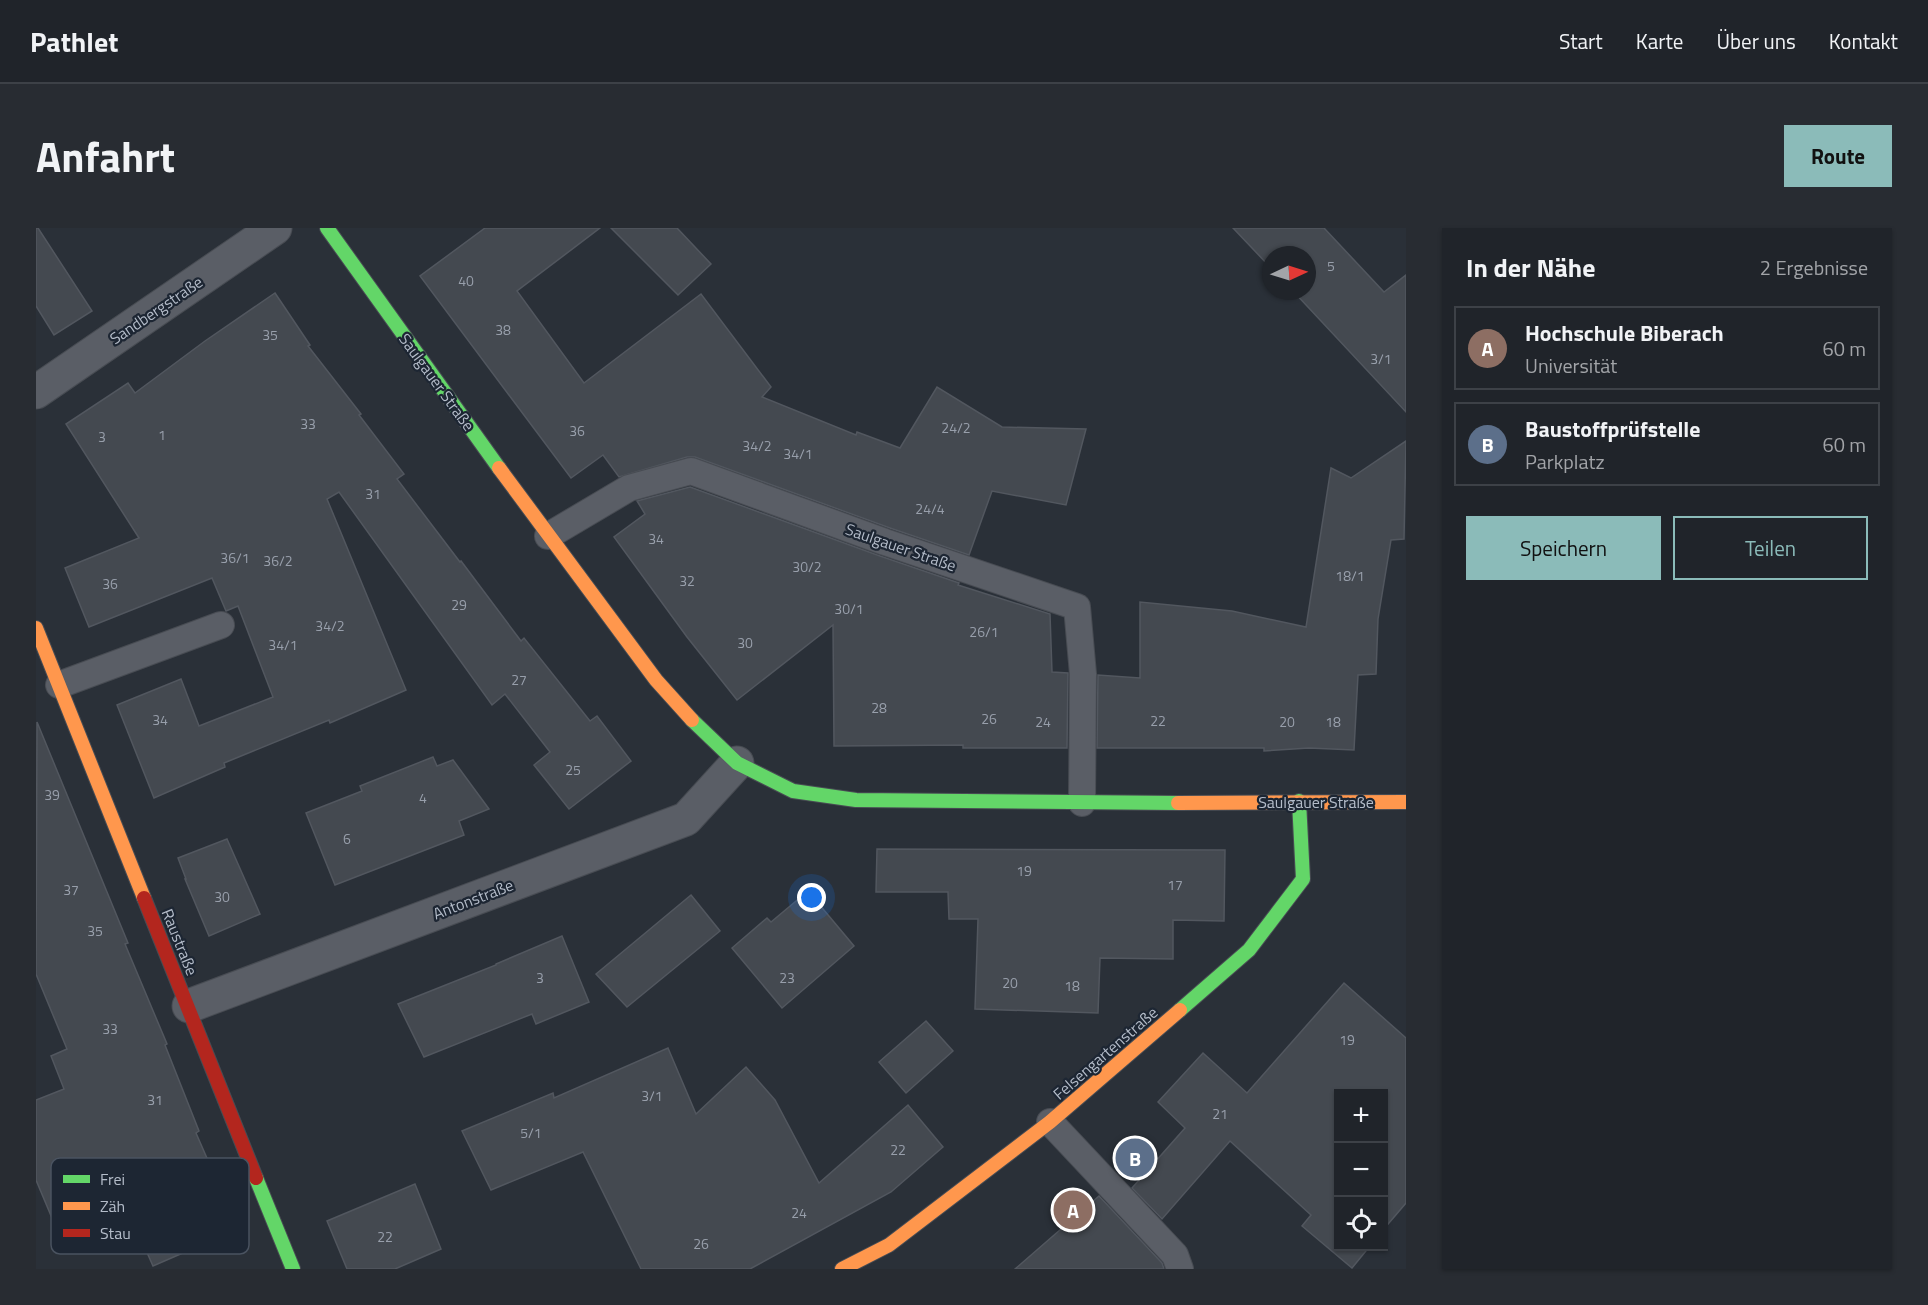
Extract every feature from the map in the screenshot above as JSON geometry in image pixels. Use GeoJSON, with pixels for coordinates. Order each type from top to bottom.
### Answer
{"type":"FeatureCollection","features":[{"type":"Feature","properties":{"kind":"street","name":"Sandbergstraße"},"geometry":{"type":"LineString","coordinates":[[36,392],[275,228]]}},
{"type":"Feature","properties":{"kind":"street","name":"Saulgauer Straße"},"geometry":{"type":"LineString","coordinates":[[327,228],[548,536],[656,680],[704,733],[737,763],[793,791],[856,800],[1082,803],[1406,802]]}},
{"type":"Feature","properties":{"kind":"street","name":"Raustraße"},"geometry":{"type":"LineString","coordinates":[[36,627],[293,1269]]}},
{"type":"Feature","properties":{"kind":"street","name":"Antonstraße"},"geometry":{"type":"LineString","coordinates":[[189,1006],[686,819],[737,763]]}},
{"type":"Feature","properties":{"kind":"street","name":"Felsengartenstraße"},"geometry":{"type":"LineString","coordinates":[[842,1269],[889,1245],[1050,1122],[1250,950],[1303,879],[1299,801]]}},
{"type":"Feature","properties":{"kind":"lane","name":"Saulgauer Straße"},"geometry":{"type":"LineString","coordinates":[[548,536],[629,488],[691,471],[885,542],[1077,607],[1083,674],[1082,803]]}},
{"type":"Feature","properties":{"kind":"lane"},"geometry":{"type":"LineString","coordinates":[[59,685],[221,625]]}},
{"type":"Feature","properties":{"kind":"lane"},"geometry":{"type":"LineString","coordinates":[[1050,1122],[1175,1255],[1180,1269]]}},
{"type":"Feature","properties":{"kind":"building"},"geometry":{"type":"Polygon","coordinates":[[[36,228],[92,311],[54,335],[36,306],[36,228]]]}},
{"type":"Feature","properties":{"kind":"building"},"geometry":{"type":"Polygon","coordinates":[[[485,228],[600,228],[517,291],[584,383],[701,294],[771,387],[762,397],[856,435],[857,432],[900,448],[937,387],[1002,427],[1086,429],[1066,505],[992,491],[969,555],[695,457],[687,457],[619,477],[603,455],[571,478],[420,276],[485,228]]]}},
{"type":"Feature","properties":{"kind":"building"},"geometry":{"type":"Polygon","coordinates":[[[611,228],[677,228],[711,264],[678,295],[611,228]]]}},
{"type":"Feature","properties":{"kind":"building"},"geometry":{"type":"Polygon","coordinates":[[[1233,228],[1324,228],[1384,292],[1406,275],[1406,412],[1301,300],[1316,300],[1316,246],[1262,246],[1262,259],[1233,228]]]}},
{"type":"Feature","properties":{"kind":"building"},"geometry":{"type":"Polygon","coordinates":[[[275,293],[310,345],[308,346],[404,474],[397,479],[460,562],[521,641],[524,638],[590,721],[597,716],[631,761],[569,809],[534,765],[550,752],[505,694],[492,705],[339,492],[327,499],[406,690],[330,723],[329,720],[224,763],[225,767],[154,798],[117,705],[181,679],[199,726],[273,697],[238,606],[226,611],[212,578],[89,627],[65,568],[139,538],[66,424],[128,383],[135,393],[275,293]]]}},
{"type":"Feature","properties":{"kind":"building"},"geometry":{"type":"Polygon","coordinates":[[[1406,441],[1404,539],[1391,540],[1378,619],[1376,674],[1358,675],[1354,750],[1097,748],[1098,675],[1140,678],[1140,602],[1232,611],[1306,627],[1331,468],[1351,478],[1406,441]]]}},
{"type":"Feature","properties":{"kind":"building"},"geometry":{"type":"Polygon","coordinates":[[[690,487],[959,583],[958,585],[1050,614],[1052,672],[1068,673],[1067,748],[963,748],[963,745],[834,746],[833,625],[737,700],[687,637],[614,537],[645,514],[637,501],[690,487]]]}},
{"type":"Feature","properties":{"kind":"building"},"geometry":{"type":"Polygon","coordinates":[[[37,722],[128,943],[125,944],[167,1044],[165,1045],[199,1131],[196,1133],[207,1158],[51,1158],[51,1216],[36,1180],[36,1100],[64,1089],[51,1056],[67,1049],[36,974],[37,722]]]}},
{"type":"Feature","properties":{"kind":"building"},"geometry":{"type":"Polygon","coordinates":[[[433,757],[437,766],[453,760],[489,809],[459,821],[464,835],[335,885],[306,813],[362,791],[360,786],[433,757]]]}},
{"type":"Feature","properties":{"kind":"building"},"geometry":{"type":"Polygon","coordinates":[[[227,839],[260,914],[209,936],[178,858],[227,839]]]}},
{"type":"Feature","properties":{"kind":"building"},"geometry":{"type":"Polygon","coordinates":[[[877,849],[1225,850],[1224,921],[1173,920],[1173,959],[1100,958],[1098,1013],[975,1009],[978,919],[949,919],[948,892],[876,892],[877,849]]]}},
{"type":"Feature","properties":{"kind":"building"},"geometry":{"type":"Polygon","coordinates":[[[808,891],[854,946],[782,1008],[732,948],[767,918],[771,922],[808,891]]]}},
{"type":"Feature","properties":{"kind":"building"},"geometry":{"type":"Polygon","coordinates":[[[691,895],[720,931],[627,1007],[596,974],[691,895]]]}},
{"type":"Feature","properties":{"kind":"building"},"geometry":{"type":"Polygon","coordinates":[[[562,936],[589,1002],[536,1024],[532,1014],[424,1057],[398,1004],[562,936]]]}},
{"type":"Feature","properties":{"kind":"building"},"geometry":{"type":"Polygon","coordinates":[[[1344,983],[1406,1038],[1406,1203],[1388,1224],[1388,1089],[1334,1089],[1334,1251],[1366,1251],[1352,1268],[1302,1226],[1311,1215],[1230,1141],[1162,1219],[1132,1188],[1185,1128],[1158,1102],[1203,1053],[1247,1093],[1344,983]]]}},
{"type":"Feature","properties":{"kind":"building"},"geometry":{"type":"Polygon","coordinates":[[[926,1021],[953,1051],[906,1093],[879,1062],[926,1021]]]}},
{"type":"Feature","properties":{"kind":"building"},"geometry":{"type":"Polygon","coordinates":[[[668,1048],[696,1114],[746,1067],[775,1100],[819,1183],[908,1105],[943,1147],[891,1192],[750,1269],[641,1269],[583,1152],[491,1190],[462,1131],[553,1093],[554,1098],[668,1048]]]}},
{"type":"Feature","properties":{"kind":"building"},"geometry":{"type":"Polygon","coordinates":[[[415,1184],[441,1249],[395,1269],[347,1269],[327,1221],[415,1184]]]}},
{"type":"Feature","properties":{"kind":"building"},"geometry":{"type":"Polygon","coordinates":[[[1099,1196],[1162,1263],[1164,1269],[1015,1269],[1099,1196]]]}},
{"type":"Feature","properties":{"kind":"building"},"geometry":{"type":"Polygon","coordinates":[[[148,1254],[181,1254],[153,1266],[148,1254]]]}},
{"type":"Feature","properties":{"kind":"traffic: fast"},"geometry":{"type":"LineString","coordinates":[[327,228],[499,468]]}},
{"type":"Feature","properties":{"kind":"traffic: fast"},"geometry":{"type":"LineString","coordinates":[[692,720],[737,763],[793,791],[856,800],[1178,803]]}},
{"type":"Feature","properties":{"kind":"traffic: fast"},"geometry":{"type":"LineString","coordinates":[[1180,1010],[1249,950],[1303,879],[1299,801]]}},
{"type":"Feature","properties":{"kind":"traffic: fast"},"geometry":{"type":"LineString","coordinates":[[256,1178],[293,1269]]}},
{"type":"Feature","properties":{"kind":"traffic: slow"},"geometry":{"type":"LineString","coordinates":[[499,468],[656,680],[692,720]]}},
{"type":"Feature","properties":{"kind":"traffic: slow"},"geometry":{"type":"LineString","coordinates":[[36,628],[144,898]]}},
{"type":"Feature","properties":{"kind":"traffic: slow"},"geometry":{"type":"LineString","coordinates":[[1178,803],[1406,802]]}},
{"type":"Feature","properties":{"kind":"traffic: slow"},"geometry":{"type":"LineString","coordinates":[[842,1269],[889,1245],[1050,1122],[1180,1010]]}},
{"type":"Feature","properties":{"kind":"traffic: jam"},"geometry":{"type":"LineString","coordinates":[[144,898],[248,1158]]}},
{"type":"Feature","properties":{"kind":"traffic: jam"},"geometry":{"type":"LineString","coordinates":[[249,1160],[256,1178]]}},
{"type":"Feature","properties":{"kind":"place","name":"Baustoffprüfstelle"},"geometry":{"type":"Point","coordinates":[1135,1158]}},
{"type":"Feature","properties":{"kind":"place","name":"Hochschule Biberach"},"geometry":{"type":"Point","coordinates":[1073,1210]}}]}
